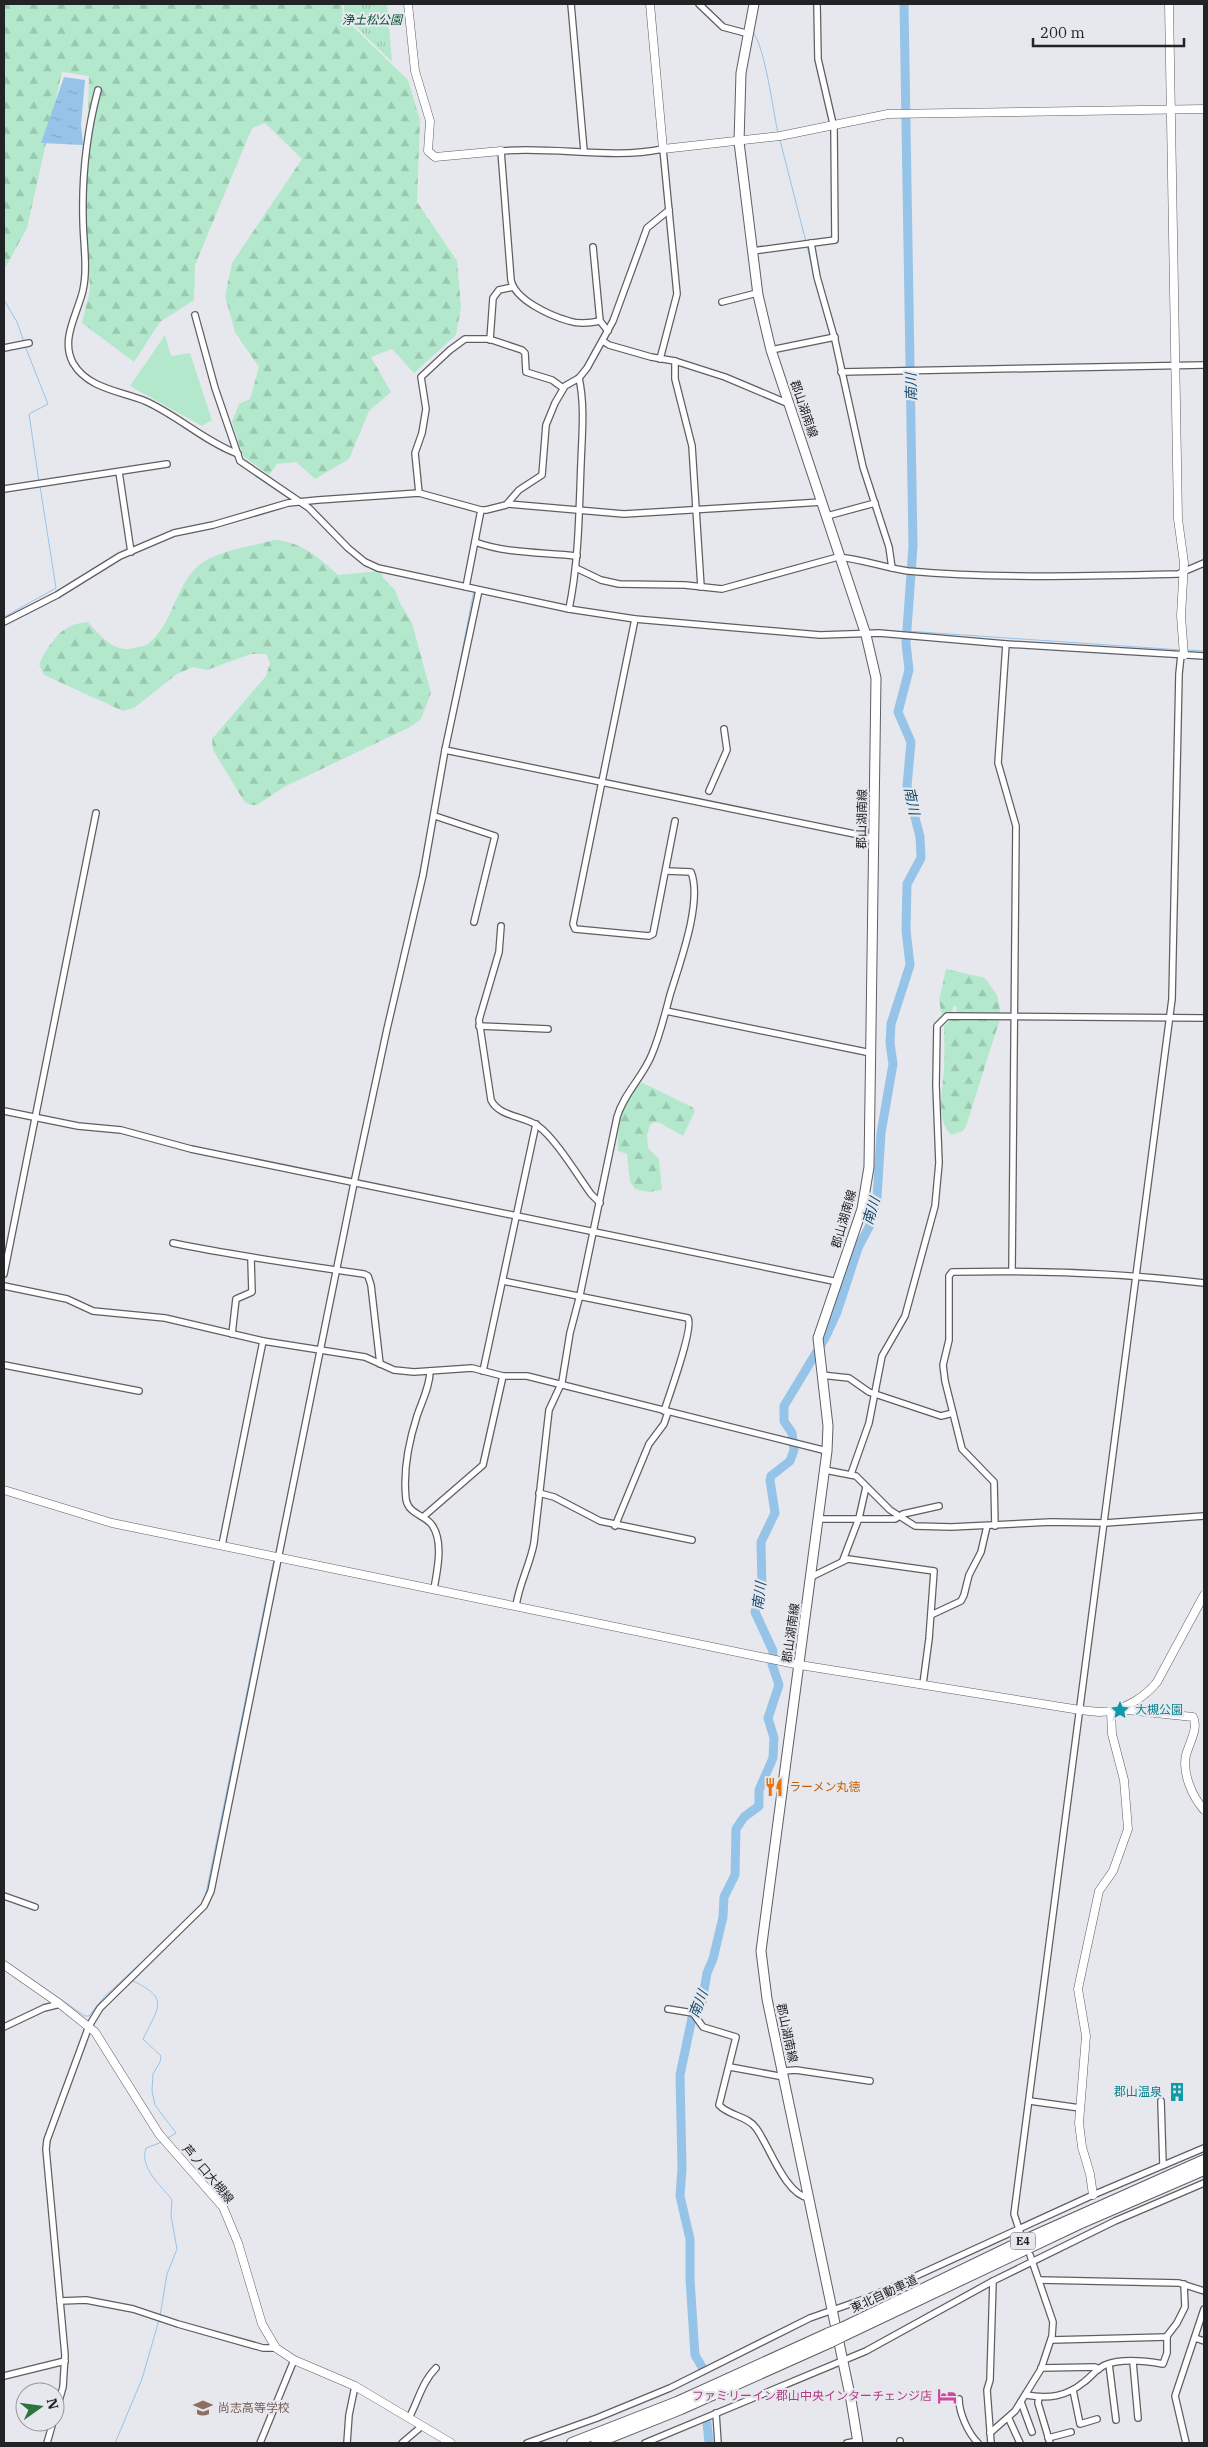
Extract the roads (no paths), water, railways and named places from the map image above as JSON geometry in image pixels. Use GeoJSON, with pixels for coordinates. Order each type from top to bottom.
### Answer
{"type":"FeatureCollection","features":[{"type":"Feature","properties":{"kind":"highway","name":"東北自動車道"},"geometry":{"type":"LineString","coordinates":[[845,2331],[1051,2228],[1204,2160]]}},
{"type":"Feature","properties":{"kind":"highway","name":"東北自動車道"},"geometry":{"type":"LineString","coordinates":[[596,2443],[681,2409],[845,2331],[1079,2224],[1204,2170]]}},
{"type":"Feature","properties":{"kind":"highway","name":"東北自動車道"},"geometry":{"type":"LineString","coordinates":[[572,2443],[830,2338]]}},
{"type":"Feature","properties":{"kind":"main road","name":"郡山湖南線"},"geometry":{"type":"LineString","coordinates":[[754,4],[741,73],[740,142],[757,293],[771,350],[866,635],[876,678],[870,1142],[862,1210],[818,1338],[828,1426],[827,1452],[761,1951],[762,1973],[843,2361],[858,2442]]}},
{"type":"Feature","properties":{"kind":"street"},"geometry":{"type":"LineString","coordinates":[[408,4],[414,70],[430,121],[428,151],[435,157],[524,149],[634,154],[663,149],[740,142],[875,116],[901,114],[1204,109]]}},
{"type":"Feature","properties":{"kind":"street"},"geometry":{"type":"LineString","coordinates":[[571,4],[584,151]]}},
{"type":"Feature","properties":{"kind":"street"},"geometry":{"type":"LineString","coordinates":[[650,4],[677,294],[660,359]]}},
{"type":"Feature","properties":{"kind":"street"},"geometry":{"type":"LineString","coordinates":[[699,4],[723,27],[749,34]]}},
{"type":"Feature","properties":{"kind":"street"},"geometry":{"type":"LineString","coordinates":[[752,251],[835,240],[833,124],[818,59],[818,4]]}},
{"type":"Feature","properties":{"kind":"street"},"geometry":{"type":"LineString","coordinates":[[1020,2232],[1014,2214],[1137,1275],[1170,1017],[1173,976],[1179,674],[1183,655],[1181,616],[1184,556],[1178,519],[1169,4]]}},
{"type":"Feature","properties":{"kind":"street"},"geometry":{"type":"LineString","coordinates":[[98,90],[88,142],[84,185],[83,290],[69,340],[69,351],[73,363],[81,374],[93,382],[156,406],[185,426],[238,454]]}},
{"type":"Feature","properties":{"kind":"street"},"geometry":{"type":"LineString","coordinates":[[501,151],[513,287],[521,298],[567,321],[600,321]]}},
{"type":"Feature","properties":{"kind":"street"},"geometry":{"type":"LineString","coordinates":[[508,504],[519,490],[542,475],[546,425],[563,388],[579,378],[603,341],[647,228],[655,219],[670,210]]}},
{"type":"Feature","properties":{"kind":"street"},"geometry":{"type":"LineString","coordinates":[[811,243],[817,277],[834,337],[864,467],[889,547],[892,568]]}},
{"type":"Feature","properties":{"kind":"street"},"geometry":{"type":"LineString","coordinates":[[593,247],[600,321],[608,331]]}},
{"type":"Feature","properties":{"kind":"street"},"geometry":{"type":"LineString","coordinates":[[490,340],[493,298],[499,290],[513,287]]}},
{"type":"Feature","properties":{"kind":"street"},"geometry":{"type":"LineString","coordinates":[[722,302],[757,293]]}},
{"type":"Feature","properties":{"kind":"street"},"geometry":{"type":"LineString","coordinates":[[195,315],[215,388],[240,461],[313,511],[348,548],[365,562],[378,568],[569,608],[635,619],[812,634],[866,635],[879,633],[1006,644],[1204,656]]}},
{"type":"Feature","properties":{"kind":"street"},"geometry":{"type":"LineString","coordinates":[[771,350],[834,337]]}},
{"type":"Feature","properties":{"kind":"street"},"geometry":{"type":"LineString","coordinates":[[419,494],[416,453],[426,409],[421,377],[460,342],[472,338],[490,340],[522,350],[525,353],[526,372],[552,380],[563,388]]}},
{"type":"Feature","properties":{"kind":"street"},"geometry":{"type":"LineString","coordinates":[[603,341],[725,377],[789,404]]}},
{"type":"Feature","properties":{"kind":"street"},"geometry":{"type":"LineString","coordinates":[[4,348],[29,343]]}},
{"type":"Feature","properties":{"kind":"street"},"geometry":{"type":"LineString","coordinates":[[675,361],[675,379],[692,446],[701,587]]}},
{"type":"Feature","properties":{"kind":"street"},"geometry":{"type":"LineString","coordinates":[[841,372],[1204,366]]}},
{"type":"Feature","properties":{"kind":"street"},"geometry":{"type":"LineString","coordinates":[[569,608],[576,568],[580,510],[582,433],[579,378]]}},
{"type":"Feature","properties":{"kind":"street"},"geometry":{"type":"LineString","coordinates":[[4,489],[167,464]]}},
{"type":"Feature","properties":{"kind":"street"},"geometry":{"type":"LineString","coordinates":[[119,472],[131,552]]}},
{"type":"Feature","properties":{"kind":"street"},"geometry":{"type":"LineString","coordinates":[[4,622],[57,595],[111,561],[174,533],[298,502],[419,494],[481,510],[508,504],[624,514],[822,502]]}},
{"type":"Feature","properties":{"kind":"street"},"geometry":{"type":"LineString","coordinates":[[827,516],[875,503]]}},
{"type":"Feature","properties":{"kind":"street"},"geometry":{"type":"LineString","coordinates":[[466,587],[481,510]]}},
{"type":"Feature","properties":{"kind":"street"},"geometry":{"type":"LineString","coordinates":[[475,542],[494,548],[523,552],[577,556]]}},
{"type":"Feature","properties":{"kind":"street"},"geometry":{"type":"LineString","coordinates":[[576,568],[601,580],[619,584],[722,589],[805,565],[841,557],[852,557],[909,571],[1004,577],[1178,574],[1204,563]]}},
{"type":"Feature","properties":{"kind":"street"},"geometry":{"type":"LineString","coordinates":[[63,2382],[65,2361],[46,2149],[49,2136],[90,2026],[103,2004],[204,1906],[208,1898],[354,1183],[435,816],[445,750],[479,590]]}},
{"type":"Feature","properties":{"kind":"street"},"geometry":{"type":"LineString","coordinates":[[635,619],[600,782],[573,924],[575,929],[651,936],[656,930],[675,821]]}},
{"type":"Feature","properties":{"kind":"street"},"geometry":{"type":"LineString","coordinates":[[1006,644],[998,763],[1016,826],[1012,1271]]}},
{"type":"Feature","properties":{"kind":"street"},"geometry":{"type":"LineString","coordinates":[[709,791],[727,750],[724,729]]}},
{"type":"Feature","properties":{"kind":"street"},"geometry":{"type":"LineString","coordinates":[[445,750],[874,838]]}},
{"type":"Feature","properties":{"kind":"street"},"geometry":{"type":"LineString","coordinates":[[4,1274],[96,814]]}},
{"type":"Feature","properties":{"kind":"street"},"geometry":{"type":"LineString","coordinates":[[435,816],[495,836],[474,922]]}},
{"type":"Feature","properties":{"kind":"street"},"geometry":{"type":"LineString","coordinates":[[516,1606],[520,1584],[531,1559],[549,1410],[560,1385],[621,1102],[652,1055],[682,962],[694,888],[691,872],[667,871]]}},
{"type":"Feature","properties":{"kind":"street"},"geometry":{"type":"LineString","coordinates":[[501,926],[499,952],[482,1007],[479,1026],[493,1104],[505,1113],[536,1124],[600,1203]]}},
{"type":"Feature","properties":{"kind":"street"},"geometry":{"type":"LineString","coordinates":[[666,1011],[871,1053]]}},
{"type":"Feature","properties":{"kind":"street"},"geometry":{"type":"LineString","coordinates":[[851,1474],[869,1423],[873,1393],[882,1356],[905,1316],[935,1206],[939,1163],[936,1085],[938,1024],[947,1016],[1204,1018]]}},
{"type":"Feature","properties":{"kind":"street"},"geometry":{"type":"LineString","coordinates":[[479,1026],[548,1029]]}},
{"type":"Feature","properties":{"kind":"street"},"geometry":{"type":"LineString","coordinates":[[4,1111],[88,1127],[120,1130],[191,1149],[838,1282]]}},
{"type":"Feature","properties":{"kind":"street"},"geometry":{"type":"LineString","coordinates":[[484,1371],[536,1124]]}},
{"type":"Feature","properties":{"kind":"street"},"geometry":{"type":"LineString","coordinates":[[173,1243],[251,1259],[300,1263],[368,1276],[380,1364]]}},
{"type":"Feature","properties":{"kind":"street"},"geometry":{"type":"LineString","coordinates":[[232,1334],[236,1299],[252,1292],[251,1259]]}},
{"type":"Feature","properties":{"kind":"street"},"geometry":{"type":"LineString","coordinates":[[995,1526],[994,1482],[962,1448],[944,1368],[950,1340],[949,1276],[952,1272],[1012,1271],[1137,1275],[1204,1283]]}},
{"type":"Feature","properties":{"kind":"street"},"geometry":{"type":"LineString","coordinates":[[503,1280],[689,1319],[690,1324],[686,1344],[677,1366],[664,1424],[649,1444],[615,1526]]}},
{"type":"Feature","properties":{"kind":"street"},"geometry":{"type":"LineString","coordinates":[[4,1286],[66,1299],[93,1311],[165,1318],[263,1341],[365,1357],[394,1370],[430,1371],[468,1368],[503,1376],[528,1376],[827,1452]]}},
{"type":"Feature","properties":{"kind":"street"},"geometry":{"type":"LineString","coordinates":[[222,1545],[263,1341]]}},
{"type":"Feature","properties":{"kind":"street"},"geometry":{"type":"LineString","coordinates":[[4,1365],[139,1391]]}},
{"type":"Feature","properties":{"kind":"street"},"geometry":{"type":"LineString","coordinates":[[430,1371],[414,1428],[407,1463],[406,1500],[412,1510],[432,1526],[437,1540],[439,1560],[434,1590]]}},
{"type":"Feature","properties":{"kind":"street"},"geometry":{"type":"LineString","coordinates":[[423,1517],[483,1465],[503,1376]]}},
{"type":"Feature","properties":{"kind":"street"},"geometry":{"type":"LineString","coordinates":[[821,1376],[849,1378],[873,1393],[941,1416],[953,1413]]}},
{"type":"Feature","properties":{"kind":"street"},"geometry":{"type":"LineString","coordinates":[[824,1470],[851,1474],[899,1518],[915,1526],[995,1526],[1051,1522],[1105,1523],[1204,1516]]}},
{"type":"Feature","properties":{"kind":"street"},"geometry":{"type":"LineString","coordinates":[[843,1560],[858,1520],[866,1487]]}},
{"type":"Feature","properties":{"kind":"street"},"geometry":{"type":"LineString","coordinates":[[4,1490],[112,1523],[800,1665],[1080,1710],[1111,1712],[1127,1710],[1193,1717],[1196,1724],[1185,1766],[1192,1792],[1204,1810]]}},
{"type":"Feature","properties":{"kind":"street"},"geometry":{"type":"LineString","coordinates":[[539,1493],[554,1497],[600,1522],[692,1540]]}},
{"type":"Feature","properties":{"kind":"street"},"geometry":{"type":"LineString","coordinates":[[819,1519],[899,1518],[903,1514],[939,1506]]}},
{"type":"Feature","properties":{"kind":"street"},"geometry":{"type":"LineString","coordinates":[[931,1615],[961,1600],[969,1575],[981,1552],[987,1526]]}},
{"type":"Feature","properties":{"kind":"street"},"geometry":{"type":"LineString","coordinates":[[811,1577],[843,1560],[933,1570],[936,1575],[923,1684]]}},
{"type":"Feature","properties":{"kind":"street"},"geometry":{"type":"LineString","coordinates":[[1111,1712],[1134,1703],[1147,1694],[1157,1682],[1204,1595]]}},
{"type":"Feature","properties":{"kind":"street"},"geometry":{"type":"LineString","coordinates":[[1093,2194],[1090,2174],[1080,2139],[1080,2108],[1086,2036],[1078,1990],[1097,1898],[1113,1871],[1128,1829],[1124,1780],[1112,1734],[1111,1712]]}},
{"type":"Feature","properties":{"kind":"street"},"geometry":{"type":"LineString","coordinates":[[4,1896],[35,1907]]}},
{"type":"Feature","properties":{"kind":"street","name":"芦ノ口大槻線"},"geometry":{"type":"LineString","coordinates":[[4,1965],[90,2026],[109,2051],[159,2134],[222,2207],[238,2243],[262,2324],[276,2348],[294,2360],[355,2386],[451,2443]]}},
{"type":"Feature","properties":{"kind":"street"},"geometry":{"type":"LineString","coordinates":[[4,2027],[44,2008],[60,2004]]}},
{"type":"Feature","properties":{"kind":"street"},"geometry":{"type":"LineString","coordinates":[[668,2008],[693,2013],[703,2027],[736,2037],[720,2106],[754,2125],[789,2184],[800,2195],[809,2198]]}},
{"type":"Feature","properties":{"kind":"street"},"geometry":{"type":"LineString","coordinates":[[730,2068],[783,2074],[796,2070],[870,2081]]}},
{"type":"Feature","properties":{"kind":"street"},"geometry":{"type":"LineString","coordinates":[[1161,2101],[1163,2165]]}},
{"type":"Feature","properties":{"kind":"street"},"geometry":{"type":"LineString","coordinates":[[1030,2102],[1080,2108]]}},
{"type":"Feature","properties":{"kind":"street"},"geometry":{"type":"LineString","coordinates":[[528,2443],[597,2418],[670,2388],[810,2318],[870,2296],[1020,2232],[1093,2194],[1204,2148]]}},
{"type":"Feature","properties":{"kind":"street"},"geometry":{"type":"LineString","coordinates":[[645,2443],[843,2361],[852,2355],[866,2351],[993,2281],[1033,2263],[1115,2221],[1204,2183]]}},
{"type":"Feature","properties":{"kind":"street"},"geometry":{"type":"LineString","coordinates":[[990,2433],[1009,2419],[1021,2402],[1041,2368],[1051,2340],[1053,2322],[1030,2255]]}},
{"type":"Feature","properties":{"kind":"street"},"geometry":{"type":"LineString","coordinates":[[1040,2280],[1184,2284],[1204,2291]]}},
{"type":"Feature","properties":{"kind":"street"},"geometry":{"type":"LineString","coordinates":[[990,2443],[987,2390],[990,2380],[993,2281]]}},
{"type":"Feature","properties":{"kind":"street"},"geometry":{"type":"LineString","coordinates":[[1026,2394],[1045,2398],[1073,2390],[1099,2369],[1109,2364],[1133,2362],[1163,2364],[1167,2353],[1167,2337],[1183,2313],[1185,2302],[1184,2284]]}},
{"type":"Feature","properties":{"kind":"street"},"geometry":{"type":"LineString","coordinates":[[60,2301],[86,2300],[122,2306],[263,2348],[276,2348]]}},
{"type":"Feature","properties":{"kind":"street"},"geometry":{"type":"LineString","coordinates":[[1186,2443],[1175,2396],[1204,2310]]}},
{"type":"Feature","properties":{"kind":"street"},"geometry":{"type":"LineString","coordinates":[[1051,2340],[1167,2337]]}},
{"type":"Feature","properties":{"kind":"street"},"geometry":{"type":"LineString","coordinates":[[1195,2338],[1204,2341]]}},
{"type":"Feature","properties":{"kind":"street"},"geometry":{"type":"LineString","coordinates":[[260,2443],[294,2360]]}},
{"type":"Feature","properties":{"kind":"street"},"geometry":{"type":"LineString","coordinates":[[4,2376],[65,2361]]}},
{"type":"Feature","properties":{"kind":"street"},"geometry":{"type":"LineString","coordinates":[[1133,2362],[1138,2418]]}},
{"type":"Feature","properties":{"kind":"street"},"geometry":{"type":"LineString","coordinates":[[1109,2364],[1116,2420]]}},
{"type":"Feature","properties":{"kind":"street"},"geometry":{"type":"LineString","coordinates":[[1041,2368],[1096,2367],[1099,2369]]}},
{"type":"Feature","properties":{"kind":"street"},"geometry":{"type":"LineString","coordinates":[[409,2418],[426,2380],[436,2368]]}},
{"type":"Feature","properties":{"kind":"street"},"geometry":{"type":"LineString","coordinates":[[347,2443],[349,2415],[355,2386]]}},
{"type":"Feature","properties":{"kind":"street"},"geometry":{"type":"LineString","coordinates":[[1073,2390],[1080,2424],[1097,2419]]}},
{"type":"Feature","properties":{"kind":"street"},"geometry":{"type":"LineString","coordinates":[[1039,2397],[1038,2403],[1049,2440],[1071,2432]]}},
{"type":"Feature","properties":{"kind":"street"},"geometry":{"type":"LineString","coordinates":[[958,2399],[959,2408],[973,2438],[978,2443]]}},
{"type":"Feature","properties":{"kind":"street"},"geometry":{"type":"LineString","coordinates":[[1021,2402],[1032,2432]]}},
{"type":"Feature","properties":{"kind":"street"},"geometry":{"type":"LineString","coordinates":[[716,2413],[718,2443]]}},
{"type":"Feature","properties":{"kind":"street"},"geometry":{"type":"LineString","coordinates":[[1009,2419],[1020,2443]]}},
{"type":"Feature","properties":{"kind":"street"},"geometry":{"type":"LineString","coordinates":[[402,2443],[422,2426]]}},
{"type":"Feature","properties":{"kind":"street"},"geometry":{"type":"LineString","coordinates":[[660,2437],[663,2443]]}},
{"type":"Feature","properties":{"kind":"street"},"geometry":{"type":"LineString","coordinates":[[847,2443],[858,2442]]}},
{"type":"Feature","properties":{"kind":"water"},"geometry":{"type":"Polygon","coordinates":[[[64,77],[85,80],[81,125],[83,145],[41,143],[64,77]]]}},
{"type":"Feature","properties":{"kind":"waterway","name":"南川"},"geometry":{"type":"LineString","coordinates":[[702,2367],[695,2355],[690,2279],[690,2239],[680,2196],[682,2168],[680,2075],[692,2018],[702,2002],[707,1973],[713,1959],[723,1917],[724,1897],[735,1875],[736,1829],[744,1817],[759,1806],[759,1790],[773,1758],[774,1738],[768,1718],[779,1685],[772,1664],[773,1651],[755,1612],[762,1587],[761,1542],[775,1513],[770,1480],[771,1476],[790,1461],[794,1450],[792,1433],[784,1421],[784,1406],[825,1338],[837,1312],[858,1248],[869,1227],[877,1198],[881,1133],[893,1064],[890,1043],[891,1024],[910,965],[906,930],[907,884],[921,858],[920,837],[907,786],[911,742],[898,712],[909,670],[906,643],[913,546],[904,4]]}},
{"type":"Feature","properties":{"kind":"waterway"},"geometry":{"type":"LineString","coordinates":[[753,32],[765,65],[778,133]]}},
{"type":"Feature","properties":{"kind":"waterway"},"geometry":{"type":"LineString","coordinates":[[780,140],[806,242]]}},
{"type":"Feature","properties":{"kind":"waterway"},"geometry":{"type":"LineString","coordinates":[[807,246],[812,267]]}},
{"type":"Feature","properties":{"kind":"waterway"},"geometry":{"type":"LineString","coordinates":[[4,300],[17,322],[24,342]]}},
{"type":"Feature","properties":{"kind":"waterway"},"geometry":{"type":"LineString","coordinates":[[25,346],[48,404],[29,414],[39,482]]}},
{"type":"Feature","properties":{"kind":"waterway"},"geometry":{"type":"LineString","coordinates":[[845,369],[910,367]]}},
{"type":"Feature","properties":{"kind":"waterway"},"geometry":{"type":"LineString","coordinates":[[4,617],[56,588],[40,486]]}},
{"type":"Feature","properties":{"kind":"waterway"},"geometry":{"type":"LineString","coordinates":[[439,770],[474,590]]}},
{"type":"Feature","properties":{"kind":"waterway"},"geometry":{"type":"LineString","coordinates":[[906,631],[1181,650]]}},
{"type":"Feature","properties":{"kind":"waterway"},"geometry":{"type":"LineString","coordinates":[[1188,650],[1204,651]]}},
{"type":"Feature","properties":{"kind":"waterway"},"geometry":{"type":"LineString","coordinates":[[414,903],[426,840]]}},
{"type":"Feature","properties":{"kind":"waterway"},"geometry":{"type":"LineString","coordinates":[[352,1178],[392,997]]}},
{"type":"Feature","properties":{"kind":"waterway"},"geometry":{"type":"LineString","coordinates":[[334,1267],[336,1256]]}},
{"type":"Feature","properties":{"kind":"waterway"},"geometry":{"type":"LineString","coordinates":[[318,1347],[324,1319]]}},
{"type":"Feature","properties":{"kind":"waterway"},"geometry":{"type":"LineString","coordinates":[[276,1553],[317,1351]]}},
{"type":"Feature","properties":{"kind":"waterway"},"geometry":{"type":"LineString","coordinates":[[205,1898],[274,1559]]}},
{"type":"Feature","properties":{"kind":"waterway"},"geometry":{"type":"LineString","coordinates":[[4,1960],[85,2016],[89,2016],[103,1998],[156,1949]]}},
{"type":"Feature","properties":{"kind":"waterway"},"geometry":{"type":"LineString","coordinates":[[131,1980],[152,1992],[158,2004],[157,2011],[143,2039],[161,2056],[160,2062],[153,2074],[152,2091],[155,2105],[176,2133],[168,2138]]}},
{"type":"Feature","properties":{"kind":"waterway"},"geometry":{"type":"LineString","coordinates":[[160,2316],[167,2274],[177,2249],[171,2216],[172,2200],[152,2176],[148,2169],[145,2155],[146,2148],[162,2142]]}},
{"type":"Feature","properties":{"kind":"waterway"},"geometry":{"type":"LineString","coordinates":[[115,2443],[142,2379],[159,2320]]}},
{"type":"Feature","properties":{"kind":"waterway","name":"南川"},"geometry":{"type":"LineString","coordinates":[[707,2423],[709,2443]]}},
{"type":"Feature","properties":{"kind":"place","name":"大槻公園"},"geometry":{"type":"Point","coordinates":[1120,1710]}},
{"type":"Feature","properties":{"kind":"place","name":"ラーメン丸徳"},"geometry":{"type":"Point","coordinates":[774,1787]}},
{"type":"Feature","properties":{"kind":"place","name":"郡山温泉"},"geometry":{"type":"Point","coordinates":[1177,2092]}},
{"type":"Feature","properties":{"kind":"place","name":"ファミリーイン郡山中央インターチェンジ店"},"geometry":{"type":"Point","coordinates":[947,2396]}},
{"type":"Feature","properties":{"kind":"place","name":"尚志高等学校"},"geometry":{"type":"Point","coordinates":[203,2408]}},
{"type":"Feature","properties":{"kind":"park label","name":"浄土松公園"},"geometry":{"type":"Point","coordinates":[372,20]}}]}
